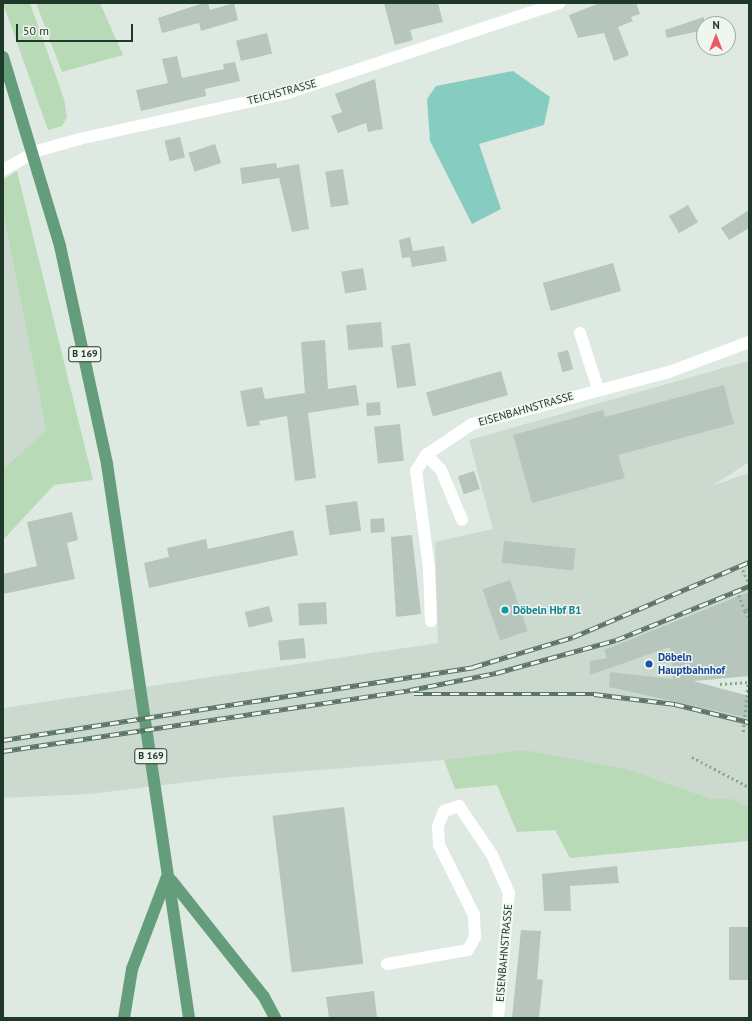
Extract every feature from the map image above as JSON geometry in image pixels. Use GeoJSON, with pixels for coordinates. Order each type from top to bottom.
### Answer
{"type":"FeatureCollection","features":[{"type":"Feature","properties":{"kind":"main road","name":"B 169"},"geometry":{"type":"LineString","coordinates":[[3,57],[46,196],[91,383],[116,513],[133,620],[189,1018]]}},
{"type":"Feature","properties":{"kind":"main road"},"geometry":{"type":"LineString","coordinates":[[124,1018],[132,969],[168,876]]}},
{"type":"Feature","properties":{"kind":"main road"},"geometry":{"type":"LineString","coordinates":[[168,876],[264,997],[275,1018]]}},
{"type":"Feature","properties":{"kind":"street","name":"TEICHSTRASSE"},"geometry":{"type":"LineString","coordinates":[[3,170],[37,151],[78,139],[284,94],[559,3]]}},
{"type":"Feature","properties":{"kind":"street"},"geometry":{"type":"LineString","coordinates":[[580,333],[598,389]]}},
{"type":"Feature","properties":{"kind":"street","name":"EISENBAHNSTRASSE"},"geometry":{"type":"LineString","coordinates":[[431,621],[429,568],[416,471],[426,455],[472,424],[598,389],[669,372],[749,342]]}},
{"type":"Feature","properties":{"kind":"street"},"geometry":{"type":"LineString","coordinates":[[426,455],[441,470],[462,520]]}},
{"type":"Feature","properties":{"kind":"street","name":"EISENBAHNSTRASSE"},"geometry":{"type":"LineString","coordinates":[[388,964],[468,950],[475,937],[474,915],[439,845],[438,826],[444,810],[459,806],[492,855],[509,893],[498,1018]]}},
{"type":"Feature","properties":{"kind":"path"},"geometry":{"type":"LineString","coordinates":[[743,570],[748,582]]}},
{"type":"Feature","properties":{"kind":"path"},"geometry":{"type":"LineString","coordinates":[[745,577],[749,575]]}},
{"type":"Feature","properties":{"kind":"path"},"geometry":{"type":"LineString","coordinates":[[739,595],[749,617]]}},
{"type":"Feature","properties":{"kind":"path"},"geometry":{"type":"LineString","coordinates":[[745,611],[749,609]]}},
{"type":"Feature","properties":{"kind":"path"},"geometry":{"type":"LineString","coordinates":[[720,684],[748,682],[743,732]]}},
{"type":"Feature","properties":{"kind":"path"},"geometry":{"type":"LineString","coordinates":[[692,757],[749,787]]}},
{"type":"Feature","properties":{"kind":"shaded area"},"geometry":{"type":"Polygon","coordinates":[[[3,211],[46,430],[3,469],[3,211]]]}},
{"type":"Feature","properties":{"kind":"shaded area"},"geometry":{"type":"Polygon","coordinates":[[[748,361],[749,462],[712,486],[749,473],[749,676],[695,681],[696,686],[749,698],[749,807],[732,799],[711,799],[524,750],[444,760],[231,777],[89,794],[3,798],[3,708],[438,643],[435,542],[493,529],[469,440],[748,361]]]}},
{"type":"Feature","properties":{"kind":"green space"},"geometry":{"type":"Polygon","coordinates":[[[3,3],[30,3],[64,99],[67,117],[62,126],[48,130],[3,3]]]}},
{"type":"Feature","properties":{"kind":"green space"},"geometry":{"type":"Polygon","coordinates":[[[36,3],[100,3],[123,55],[62,72],[36,3]]]}},
{"type":"Feature","properties":{"kind":"green space"},"geometry":{"type":"Polygon","coordinates":[[[17,171],[93,480],[54,485],[3,540],[3,469],[46,430],[3,211],[3,180],[17,171]]]}},
{"type":"Feature","properties":{"kind":"green space"},"geometry":{"type":"Polygon","coordinates":[[[524,750],[626,769],[711,799],[732,799],[749,807],[749,841],[570,858],[555,830],[517,832],[497,785],[455,789],[444,760],[524,750]]]}},
{"type":"Feature","properties":{"kind":"water"},"geometry":{"type":"Polygon","coordinates":[[[513,71],[550,97],[544,125],[479,144],[501,209],[472,224],[430,141],[427,99],[436,86],[513,71]]]}},
{"type":"Feature","properties":{"kind":"building"},"geometry":{"type":"Polygon","coordinates":[[[203,3],[208,3],[210,10],[234,3],[238,20],[201,31],[199,23],[162,33],[158,18],[203,3]]]}},
{"type":"Feature","properties":{"kind":"building"},"geometry":{"type":"Polygon","coordinates":[[[384,3],[438,3],[443,22],[410,30],[413,40],[395,45],[384,3]]]}},
{"type":"Feature","properties":{"kind":"building"},"geometry":{"type":"Polygon","coordinates":[[[600,3],[636,3],[640,14],[631,17],[633,21],[618,27],[629,55],[614,61],[604,33],[578,38],[569,15],[600,3]]]}},
{"type":"Feature","properties":{"kind":"building"},"geometry":{"type":"Polygon","coordinates":[[[696,20],[696,32],[667,38],[665,30],[696,20]]]}},
{"type":"Feature","properties":{"kind":"building"},"geometry":{"type":"Polygon","coordinates":[[[267,33],[272,53],[241,61],[236,41],[267,33]]]}},
{"type":"Feature","properties":{"kind":"building"},"geometry":{"type":"Polygon","coordinates":[[[177,56],[182,78],[224,69],[223,64],[235,62],[240,81],[205,89],[206,96],[141,111],[136,90],[168,83],[162,59],[177,56]]]}},
{"type":"Feature","properties":{"kind":"building"},"geometry":{"type":"Polygon","coordinates":[[[375,79],[383,129],[368,132],[366,123],[338,133],[331,116],[342,112],[335,94],[375,79]]]}},
{"type":"Feature","properties":{"kind":"building"},"geometry":{"type":"Polygon","coordinates":[[[180,137],[185,157],[170,161],[164,141],[180,137]]]}},
{"type":"Feature","properties":{"kind":"building"},"geometry":{"type":"Polygon","coordinates":[[[215,144],[221,163],[195,172],[188,153],[215,144]]]}},
{"type":"Feature","properties":{"kind":"building"},"geometry":{"type":"Polygon","coordinates":[[[276,163],[277,168],[299,164],[309,229],[292,232],[279,178],[242,184],[240,168],[276,163]]]}},
{"type":"Feature","properties":{"kind":"building"},"geometry":{"type":"Polygon","coordinates":[[[343,169],[349,205],[331,207],[325,172],[343,169]]]}},
{"type":"Feature","properties":{"kind":"building"},"geometry":{"type":"Polygon","coordinates":[[[688,205],[698,222],[679,233],[669,216],[688,205]]]}},
{"type":"Feature","properties":{"kind":"building"},"geometry":{"type":"Polygon","coordinates":[[[749,210],[749,228],[729,240],[721,228],[749,210]]]}},
{"type":"Feature","properties":{"kind":"building"},"geometry":{"type":"Polygon","coordinates":[[[410,237],[413,251],[444,246],[447,261],[412,267],[410,257],[402,258],[399,240],[410,237]]]}},
{"type":"Feature","properties":{"kind":"building"},"geometry":{"type":"Polygon","coordinates":[[[613,263],[621,291],[551,311],[543,283],[613,263]]]}},
{"type":"Feature","properties":{"kind":"building"},"geometry":{"type":"Polygon","coordinates":[[[363,268],[367,290],[345,293],[341,272],[363,268]]]}},
{"type":"Feature","properties":{"kind":"building"},"geometry":{"type":"Polygon","coordinates":[[[381,322],[383,347],[348,350],[346,325],[381,322]]]}},
{"type":"Feature","properties":{"kind":"building"},"geometry":{"type":"Polygon","coordinates":[[[325,340],[328,389],[356,385],[359,405],[308,413],[316,478],[295,481],[287,416],[259,421],[260,425],[247,427],[240,391],[262,387],[265,399],[305,393],[301,342],[325,340]]]}},
{"type":"Feature","properties":{"kind":"building"},"geometry":{"type":"Polygon","coordinates":[[[410,343],[416,386],[397,388],[391,346],[410,343]]]}},
{"type":"Feature","properties":{"kind":"building"},"geometry":{"type":"Polygon","coordinates":[[[568,350],[573,369],[563,372],[557,353],[568,350]]]}},
{"type":"Feature","properties":{"kind":"building"},"geometry":{"type":"Polygon","coordinates":[[[501,371],[508,395],[433,417],[426,392],[501,371]]]}},
{"type":"Feature","properties":{"kind":"building"},"geometry":{"type":"Polygon","coordinates":[[[724,385],[734,424],[618,455],[625,478],[532,503],[513,435],[603,410],[605,417],[724,385]]]}},
{"type":"Feature","properties":{"kind":"building"},"geometry":{"type":"Polygon","coordinates":[[[380,402],[381,415],[367,416],[366,403],[380,402]]]}},
{"type":"Feature","properties":{"kind":"building"},"geometry":{"type":"Polygon","coordinates":[[[400,424],[404,461],[378,464],[374,427],[400,424]]]}},
{"type":"Feature","properties":{"kind":"building"},"geometry":{"type":"Polygon","coordinates":[[[474,471],[480,489],[464,494],[458,476],[474,471]]]}},
{"type":"Feature","properties":{"kind":"building"},"geometry":{"type":"Polygon","coordinates":[[[357,501],[361,531],[329,535],[325,505],[357,501]]]}},
{"type":"Feature","properties":{"kind":"building"},"geometry":{"type":"Polygon","coordinates":[[[72,512],[78,540],[67,543],[75,579],[3,594],[3,574],[37,566],[27,522],[72,512]]]}},
{"type":"Feature","properties":{"kind":"building"},"geometry":{"type":"Polygon","coordinates":[[[384,518],[385,532],[371,533],[370,519],[384,518]]]}},
{"type":"Feature","properties":{"kind":"building"},"geometry":{"type":"Polygon","coordinates":[[[293,530],[298,555],[149,588],[144,563],[169,557],[167,548],[206,539],[208,549],[293,530]]]}},
{"type":"Feature","properties":{"kind":"building"},"geometry":{"type":"Polygon","coordinates":[[[412,535],[421,614],[396,617],[391,537],[412,535]]]}},
{"type":"Feature","properties":{"kind":"building"},"geometry":{"type":"Polygon","coordinates":[[[504,541],[576,549],[573,570],[502,563],[504,541]]]}},
{"type":"Feature","properties":{"kind":"building","name":"Döbeln Hbf B1"},"geometry":{"type":"Polygon","coordinates":[[[510,580],[528,631],[500,640],[483,589],[510,580]]]}},
{"type":"Feature","properties":{"kind":"building"},"geometry":{"type":"Polygon","coordinates":[[[749,592],[749,676],[693,681],[749,696],[749,718],[609,687],[610,672],[673,679],[670,647],[590,675],[590,661],[607,658],[604,650],[749,592]]]}},
{"type":"Feature","properties":{"kind":"building"},"geometry":{"type":"Polygon","coordinates":[[[326,602],[327,624],[299,625],[298,603],[326,602]]]}},
{"type":"Feature","properties":{"kind":"building"},"geometry":{"type":"Polygon","coordinates":[[[269,606],[273,622],[249,628],[245,612],[269,606]]]}},
{"type":"Feature","properties":{"kind":"building"},"geometry":{"type":"Polygon","coordinates":[[[304,638],[306,658],[280,661],[278,641],[304,638]]]}},
{"type":"Feature","properties":{"kind":"building"},"geometry":{"type":"Polygon","coordinates":[[[344,807],[363,964],[292,973],[273,816],[344,807]]]}},
{"type":"Feature","properties":{"kind":"building"},"geometry":{"type":"Polygon","coordinates":[[[617,866],[619,883],[570,886],[571,911],[544,911],[542,874],[617,866]]]}},
{"type":"Feature","properties":{"kind":"building"},"geometry":{"type":"Polygon","coordinates":[[[729,927],[748,927],[748,980],[729,980],[729,927]]]}},
{"type":"Feature","properties":{"kind":"building"},"geometry":{"type":"Polygon","coordinates":[[[521,930],[541,931],[537,979],[543,980],[539,1018],[512,1018],[521,930]]]}},
{"type":"Feature","properties":{"kind":"building"},"geometry":{"type":"Polygon","coordinates":[[[374,991],[377,1018],[329,1018],[326,997],[374,991]]]}},
{"type":"Feature","properties":{"kind":"railway"},"geometry":{"type":"LineString","coordinates":[[3,740],[473,667],[573,637],[749,562]]}},
{"type":"Feature","properties":{"kind":"railway"},"geometry":{"type":"LineString","coordinates":[[3,751],[410,690],[496,673],[616,640],[749,586]]}},
{"type":"Feature","properties":{"kind":"railway"},"geometry":{"type":"LineString","coordinates":[[414,694],[594,694],[675,704],[749,722]]}},
{"type":"Feature","properties":{"kind":"place","name":"Döbeln Hbf B1"},"geometry":{"type":"Point","coordinates":[505,610]}},
{"type":"Feature","properties":{"kind":"place","name":"Döbeln Hauptbahnhof"},"geometry":{"type":"Point","coordinates":[649,664]}}]}
